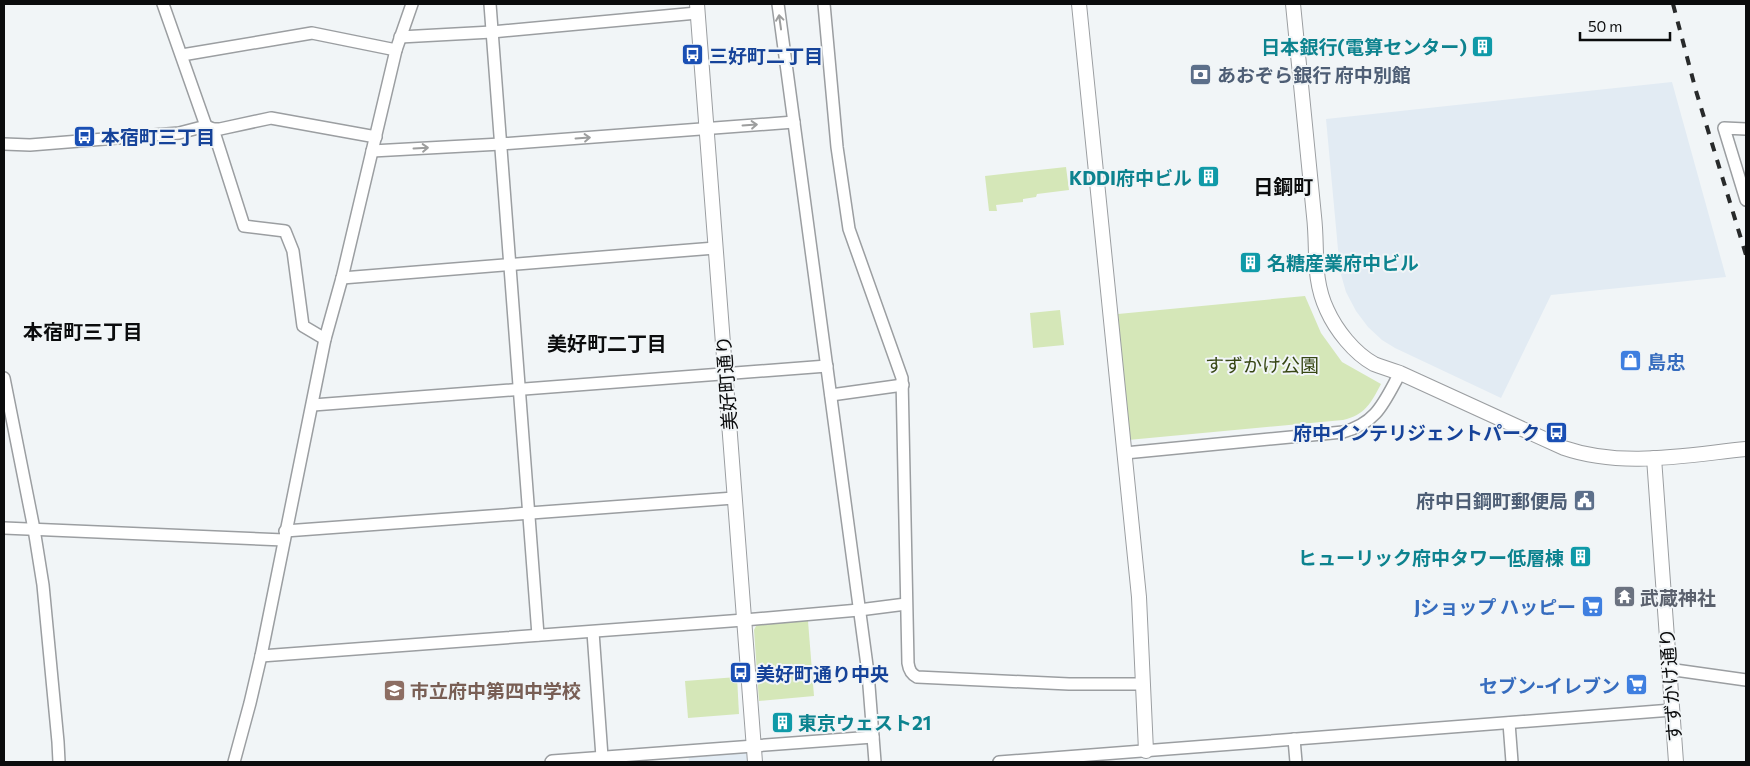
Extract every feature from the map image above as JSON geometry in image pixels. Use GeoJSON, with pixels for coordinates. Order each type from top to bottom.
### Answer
{"type":"FeatureCollection","features":[{"type":"Feature","properties":{"kind":"street"},"geometry":{"type":"LineString","coordinates":[[163,4],[210,128],[244,226],[286,232],[293,251],[303,326],[325,339]]}},
{"type":"Feature","properties":{"kind":"street"},"geometry":{"type":"LineString","coordinates":[[234,762],[261,656],[325,339],[342,278],[396,50],[412,4]]}},
{"type":"Feature","properties":{"kind":"street"},"geometry":{"type":"LineString","coordinates":[[490,4],[538,635]]}},
{"type":"Feature","properties":{"kind":"street"},"geometry":{"type":"LineString","coordinates":[[778,4],[868,673],[875,762]]}},
{"type":"Feature","properties":{"kind":"street"},"geometry":{"type":"LineString","coordinates":[[824,4],[837,147],[848,229],[903,385],[906,604],[908,663],[912,674],[917,676],[1069,684],[1142,684]]}},
{"type":"Feature","properties":{"kind":"street"},"geometry":{"type":"LineString","coordinates":[[1080,4],[1140,597],[1146,751]]}},
{"type":"Feature","properties":{"kind":"street"},"geometry":{"type":"LineString","coordinates":[[1294,4],[1316,233],[1315,260],[1318,285],[1333,322],[1349,342],[1375,364],[1400,372],[1564,448],[1584,455],[1606,458],[1654,458],[1746,449]]}},
{"type":"Feature","properties":{"kind":"street"},"geometry":{"type":"LineString","coordinates":[[400,37],[492,32],[697,8]]}},
{"type":"Feature","properties":{"kind":"street","name":"美好町通り"},"geometry":{"type":"LineString","coordinates":[[697,8],[755,762]]}},
{"type":"Feature","properties":{"kind":"street"},"geometry":{"type":"LineString","coordinates":[[182,55],[312,33],[396,50]]}},
{"type":"Feature","properties":{"kind":"street"},"geometry":{"type":"LineString","coordinates":[[4,144],[30,145],[179,133],[210,128],[220,129],[271,118],[376,137]]}},
{"type":"Feature","properties":{"kind":"street"},"geometry":{"type":"LineString","coordinates":[[372,151],[501,144],[794,122]]}},
{"type":"Feature","properties":{"kind":"street"},"geometry":{"type":"LineString","coordinates":[[1746,129],[1724,128],[1746,200]]}},
{"type":"Feature","properties":{"kind":"street"},"geometry":{"type":"LineString","coordinates":[[342,278],[715,248]]}},
{"type":"Feature","properties":{"kind":"street"},"geometry":{"type":"LineString","coordinates":[[313,405],[827,366]]}},
{"type":"Feature","properties":{"kind":"street"},"geometry":{"type":"LineString","coordinates":[[1125,453],[1353,430],[1375,416],[1400,372]]}},
{"type":"Feature","properties":{"kind":"street"},"geometry":{"type":"LineString","coordinates":[[4,383],[34,528],[43,585],[59,762]]}},
{"type":"Feature","properties":{"kind":"street"},"geometry":{"type":"LineString","coordinates":[[831,395],[903,385]]}},
{"type":"Feature","properties":{"kind":"street","name":"すずかけ通り"},"geometry":{"type":"LineString","coordinates":[[1654,458],[1676,762]]}},
{"type":"Feature","properties":{"kind":"street"},"geometry":{"type":"LineString","coordinates":[[4,528],[285,536],[529,513],[734,498]]}},
{"type":"Feature","properties":{"kind":"street"},"geometry":{"type":"LineString","coordinates":[[261,656],[744,620],[906,604]]}},
{"type":"Feature","properties":{"kind":"street"},"geometry":{"type":"LineString","coordinates":[[593,632],[602,757]]}},
{"type":"Feature","properties":{"kind":"street"},"geometry":{"type":"LineString","coordinates":[[1668,668],[1746,680]]}},
{"type":"Feature","properties":{"kind":"street"},"geometry":{"type":"LineString","coordinates":[[999,762],[1069,760],[1146,751],[1672,710]]}},
{"type":"Feature","properties":{"kind":"street"},"geometry":{"type":"LineString","coordinates":[[1509,723],[1512,762]]}},
{"type":"Feature","properties":{"kind":"street"},"geometry":{"type":"LineString","coordinates":[[551,762],[602,757],[686,757],[753,746],[873,737]]}},
{"type":"Feature","properties":{"kind":"street"},"geometry":{"type":"LineString","coordinates":[[1294,739],[1296,762]]}},
{"type":"Feature","properties":{"kind":"shaded area"},"geometry":{"type":"Polygon","coordinates":[[[1672,82],[1726,277],[1551,295],[1501,398],[1395,348],[1382,340],[1368,327],[1356,311],[1346,292],[1340,271],[1326,119],[1672,82]]]}},
{"type":"Feature","properties":{"kind":"shaded area"},"geometry":{"type":"Polygon","coordinates":[[[750,748],[752,762],[689,762],[688,753],[750,748]]]}},
{"type":"Feature","properties":{"kind":"green space"},"geometry":{"type":"Polygon","coordinates":[[[1066,167],[1069,190],[1037,194],[1036,197],[1023,199],[1023,202],[996,205],[997,211],[989,211],[985,176],[1066,167]]]}},
{"type":"Feature","properties":{"kind":"green space","name":"すずかけ公園"},"geometry":{"type":"Polygon","coordinates":[[[1305,296],[1321,333],[1342,362],[1381,384],[1362,411],[1351,418],[1343,420],[1128,440],[1118,314],[1305,296]]]}},
{"type":"Feature","properties":{"kind":"green space"},"geometry":{"type":"Polygon","coordinates":[[[1060,310],[1064,345],[1033,348],[1030,313],[1060,310]]]}},
{"type":"Feature","properties":{"kind":"green space"},"geometry":{"type":"Polygon","coordinates":[[[808,621],[814,696],[759,701],[754,630],[757,624],[808,621]]]}},
{"type":"Feature","properties":{"kind":"green space"},"geometry":{"type":"Polygon","coordinates":[[[737,677],[739,714],[688,718],[685,681],[737,677]]]}},
{"type":"Feature","properties":{"kind":"railway"},"geometry":{"type":"LineString","coordinates":[[1673,4],[1696,91],[1746,255]]}},
{"type":"Feature","properties":{"kind":"place","name":"日本銀行(電算センター)"},"geometry":{"type":"Point","coordinates":[1483,46]}},
{"type":"Feature","properties":{"kind":"place","name":"三好町二丁目"},"geometry":{"type":"Point","coordinates":[693,55]}},
{"type":"Feature","properties":{"kind":"place","name":"あおぞら銀行 府中別館"},"geometry":{"type":"Point","coordinates":[1201,74]}},
{"type":"Feature","properties":{"kind":"place","name":"本宿町三丁目"},"geometry":{"type":"Point","coordinates":[85,136]}},
{"type":"Feature","properties":{"kind":"place","name":"KDDI府中ビル"},"geometry":{"type":"Point","coordinates":[1208,177]}},
{"type":"Feature","properties":{"kind":"place","name":"名糖産業府中ビル"},"geometry":{"type":"Point","coordinates":[1251,262]}},
{"type":"Feature","properties":{"kind":"place","name":"島忠"},"geometry":{"type":"Point","coordinates":[1631,361]}},
{"type":"Feature","properties":{"kind":"place","name":"府中インテリジェントパーク"},"geometry":{"type":"Point","coordinates":[1556,432]}},
{"type":"Feature","properties":{"kind":"place","name":"府中日鋼町郵便局"},"geometry":{"type":"Point","coordinates":[1584,500]}},
{"type":"Feature","properties":{"kind":"place","name":"ヒューリック府中タワー低層棟"},"geometry":{"type":"Point","coordinates":[1580,557]}},
{"type":"Feature","properties":{"kind":"place","name":"武蔵神社"},"geometry":{"type":"Point","coordinates":[1624,597]}},
{"type":"Feature","properties":{"kind":"place","name":"Jショップ ハッピー"},"geometry":{"type":"Point","coordinates":[1592,606]}},
{"type":"Feature","properties":{"kind":"place","name":"美好町通り中央"},"geometry":{"type":"Point","coordinates":[740,673]}},
{"type":"Feature","properties":{"kind":"place","name":"セブン-イレブン"},"geometry":{"type":"Point","coordinates":[1636,685]}},
{"type":"Feature","properties":{"kind":"place","name":"市立府中第四中学校"},"geometry":{"type":"Point","coordinates":[394,690]}},
{"type":"Feature","properties":{"kind":"place","name":"東京ウェスト21"},"geometry":{"type":"Point","coordinates":[782,722]}},
{"type":"Feature","properties":{"kind":"district","name":"日鋼町"},"geometry":{"type":"Point","coordinates":[1283,186]}},
{"type":"Feature","properties":{"kind":"district","name":"本宿町三丁目"},"geometry":{"type":"Point","coordinates":[83,331]}},
{"type":"Feature","properties":{"kind":"district","name":"美好町二丁目"},"geometry":{"type":"Point","coordinates":[607,343]}}]}
